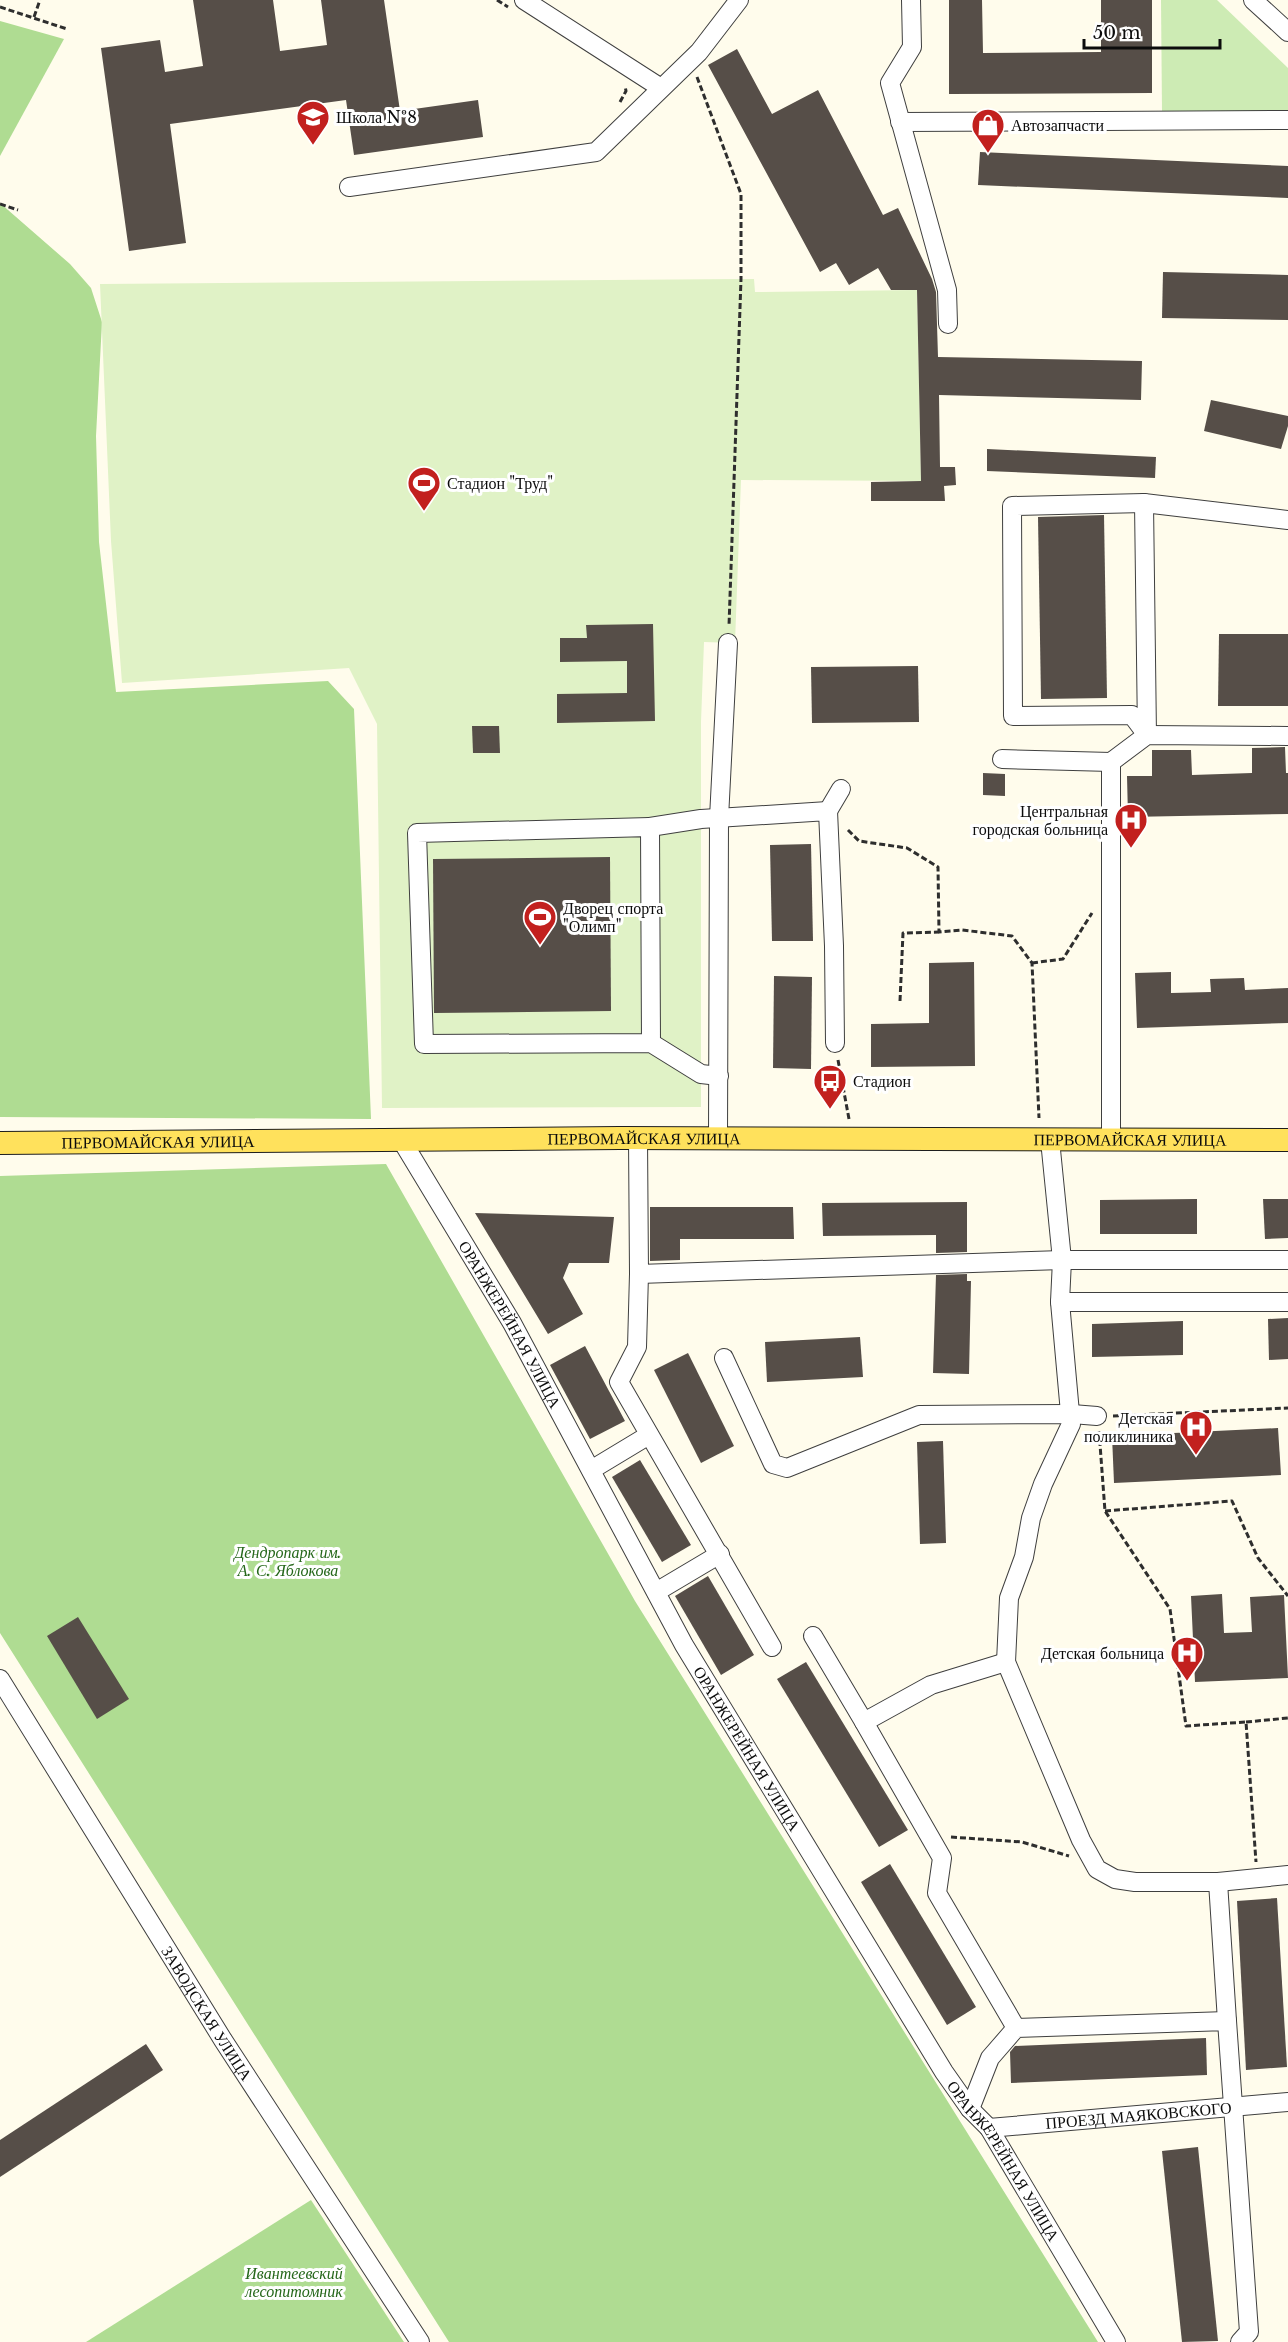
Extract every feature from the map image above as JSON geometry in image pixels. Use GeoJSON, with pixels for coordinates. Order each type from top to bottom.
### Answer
{"type":"FeatureCollection","features":[{"type":"Feature","properties":{"kind":"main road","name":"ПЕРВОМАЙСКАЯ УЛИЦА"},"geometry":{"type":"LineString","coordinates":[[0,1143],[638,1138],[1288,1140]]}},
{"type":"Feature","properties":{"kind":"street"},"geometry":{"type":"LineString","coordinates":[[349,187],[596,152],[691,61],[739,0]]}},
{"type":"Feature","properties":{"kind":"street"},"geometry":{"type":"LineString","coordinates":[[911,0],[912,47],[890,83],[946,290],[948,324]]}},
{"type":"Feature","properties":{"kind":"street"},"geometry":{"type":"LineString","coordinates":[[1253,0],[1288,32]]}},
{"type":"Feature","properties":{"kind":"street"},"geometry":{"type":"LineString","coordinates":[[518,5],[662,88]]}},
{"type":"Feature","properties":{"kind":"street"},"geometry":{"type":"LineString","coordinates":[[900,122],[1288,120]]}},
{"type":"Feature","properties":{"kind":"street"},"geometry":{"type":"LineString","coordinates":[[1144,503],[1147,735]]}},
{"type":"Feature","properties":{"kind":"street"},"geometry":{"type":"LineString","coordinates":[[1147,735],[1132,715],[1013,716],[1012,506],[1144,503],[1288,520]]}},
{"type":"Feature","properties":{"kind":"street"},"geometry":{"type":"LineString","coordinates":[[718,1138],[719,818],[728,643]]}},
{"type":"Feature","properties":{"kind":"street"},"geometry":{"type":"LineString","coordinates":[[1002,759],[1111,762],[1147,735],[1288,736]]}},
{"type":"Feature","properties":{"kind":"street"},"geometry":{"type":"LineString","coordinates":[[1111,762],[1111,1140]]}},
{"type":"Feature","properties":{"kind":"street"},"geometry":{"type":"LineString","coordinates":[[835,1043],[834,946],[828,811],[841,789]]}},
{"type":"Feature","properties":{"kind":"street"},"geometry":{"type":"LineString","coordinates":[[719,1076],[701,1074],[651,1042],[424,1044],[417,833],[650,827],[701,819],[828,811]]}},
{"type":"Feature","properties":{"kind":"street"},"geometry":{"type":"LineString","coordinates":[[650,827],[651,1042]]}},
{"type":"Feature","properties":{"kind":"street"},"geometry":{"type":"LineString","coordinates":[[638,1138],[637,1347],[619,1382],[772,1647]]}},
{"type":"Feature","properties":{"kind":"street"},"geometry":{"type":"LineString","coordinates":[[1050,1140],[1062,1260],[1060,1302],[1072,1414],[1071,1424],[1043,1484],[1031,1518],[1024,1557],[1009,1598],[1006,1662],[1081,1840],[1097,1869],[1115,1879],[1135,1882],[1218,1882],[1288,1875]]}},
{"type":"Feature","properties":{"kind":"street","name":"ОРАНЖЕРЕЙНАЯ УЛИЦА"},"geometry":{"type":"LineString","coordinates":[[402,1141],[512,1323],[690,1656],[944,2072],[970,2109],[989,2128],[1116,2342]]}},
{"type":"Feature","properties":{"kind":"street"},"geometry":{"type":"LineString","coordinates":[[639,1274],[1062,1260],[1288,1260]]}},
{"type":"Feature","properties":{"kind":"street"},"geometry":{"type":"LineString","coordinates":[[1060,1302],[1288,1302]]}},
{"type":"Feature","properties":{"kind":"street"},"geometry":{"type":"LineString","coordinates":[[724,1358],[773,1464],[787,1468],[919,1415],[1072,1414],[1097,1416]]}},
{"type":"Feature","properties":{"kind":"street"},"geometry":{"type":"LineString","coordinates":[[591,1470],[650,1435]]}},
{"type":"Feature","properties":{"kind":"street"},"geometry":{"type":"LineString","coordinates":[[656,1592],[720,1554]]}},
{"type":"Feature","properties":{"kind":"street"},"geometry":{"type":"LineString","coordinates":[[813,1636],[942,1858],[937,1893],[1016,2028]]}},
{"type":"Feature","properties":{"kind":"street"},"geometry":{"type":"LineString","coordinates":[[864,1722],[931,1685],[1006,1662]]}},
{"type":"Feature","properties":{"kind":"street","name":"ЗАВОДСКАЯ УЛИЦА"},"geometry":{"type":"LineString","coordinates":[[0,1679],[223,2040],[420,2342]]}},
{"type":"Feature","properties":{"kind":"street"},"geometry":{"type":"LineString","coordinates":[[1218,1882],[1249,2332],[1240,2342]]}},
{"type":"Feature","properties":{"kind":"street"},"geometry":{"type":"LineString","coordinates":[[970,2109],[990,2058],[1016,2028],[1227,2021]]}},
{"type":"Feature","properties":{"kind":"street","name":"ПРОЕЗД МАЯКОВСКОГО"},"geometry":{"type":"LineString","coordinates":[[989,2128],[1288,2102]]}},
{"type":"Feature","properties":{"kind":"path"},"geometry":{"type":"LineString","coordinates":[[34,17],[40,0]]}},
{"type":"Feature","properties":{"kind":"path"},"geometry":{"type":"LineString","coordinates":[[497,0],[518,5]]}},
{"type":"Feature","properties":{"kind":"path"},"geometry":{"type":"LineString","coordinates":[[0,7],[67,29]]}},
{"type":"Feature","properties":{"kind":"path"},"geometry":{"type":"LineString","coordinates":[[691,61],[741,194],[741,279],[728,643]]}},
{"type":"Feature","properties":{"kind":"path"},"geometry":{"type":"LineString","coordinates":[[619,103],[626,91],[624,84]]}},
{"type":"Feature","properties":{"kind":"path"},"geometry":{"type":"LineString","coordinates":[[0,204],[18,210]]}},
{"type":"Feature","properties":{"kind":"path"},"geometry":{"type":"LineString","coordinates":[[828,811],[859,841],[907,848],[938,867],[939,932]]}},
{"type":"Feature","properties":{"kind":"path"},"geometry":{"type":"LineString","coordinates":[[1032,963],[1063,959],[1093,912]]}},
{"type":"Feature","properties":{"kind":"path"},"geometry":{"type":"LineString","coordinates":[[900,1001],[903,933],[962,930],[1012,936],[1032,963],[1040,1118]]}},
{"type":"Feature","properties":{"kind":"path"},"geometry":{"type":"LineString","coordinates":[[835,1043],[849,1119],[864,1139]]}},
{"type":"Feature","properties":{"kind":"path"},"geometry":{"type":"LineString","coordinates":[[1288,1408],[1097,1416],[1105,1510],[1170,1609],[1186,1726],[1288,1718]]}},
{"type":"Feature","properties":{"kind":"path"},"geometry":{"type":"LineString","coordinates":[[1105,1510],[1232,1501],[1258,1558],[1288,1596]]}},
{"type":"Feature","properties":{"kind":"path"},"geometry":{"type":"LineString","coordinates":[[1246,1722],[1256,1862]]}},
{"type":"Feature","properties":{"kind":"green space"},"geometry":{"type":"Polygon","coordinates":[[[1161,0],[1217,0],[1288,68],[1288,114],[1162,112],[1161,0]]]}},
{"type":"Feature","properties":{"kind":"green space"},"geometry":{"type":"Polygon","coordinates":[[[0,21],[64,39],[0,156],[0,21]]]}},
{"type":"Feature","properties":{"kind":"green space"},"geometry":{"type":"Polygon","coordinates":[[[0,203],[70,264],[91,288],[102,322],[96,436],[99,542],[116,692],[328,681],[354,709],[371,1119],[0,1117],[0,203]]]}},
{"type":"Feature","properties":{"kind":"green space","name":"Стадион \"Труд\""},"geometry":{"type":"Polygon","coordinates":[[[754,279],[755,292],[917,290],[921,481],[741,480],[735,643],[704,642],[701,722],[701,1107],[382,1108],[377,724],[349,668],[122,683],[111,541],[100,284],[754,279]]]}},
{"type":"Feature","properties":{"kind":"green space","name":"Дендропарк им. А. С. Яблокова"},"geometry":{"type":"Polygon","coordinates":[[[386,1164],[635,1601],[1098,2342],[449,2342],[0,1633],[0,1176],[386,1164]]]}},
{"type":"Feature","properties":{"kind":"green space","name":"Ивантеевский лесопитомник"},"geometry":{"type":"Polygon","coordinates":[[[311,2200],[404,2342],[86,2342],[311,2200]]]}},
{"type":"Feature","properties":{"kind":"building"},"geometry":{"type":"Polygon","coordinates":[[[193,0],[273,0],[280,51],[327,45],[321,0],[384,0],[400,111],[478,100],[483,137],[354,155],[346,100],[170,124],[186,243],[129,251],[101,48],[160,40],[165,72],[203,66],[193,0]]]}},
{"type":"Feature","properties":{"kind":"building"},"geometry":{"type":"Polygon","coordinates":[[[949,0],[982,0],[983,53],[1101,52],[1101,0],[1152,0],[1152,93],[949,94],[949,0]]]}},
{"type":"Feature","properties":{"kind":"building"},"geometry":{"type":"Polygon","coordinates":[[[737,49],[772,114],[818,90],[883,215],[898,208],[936,292],[938,357],[1142,361],[1141,400],[939,395],[940,467],[955,467],[956,485],[944,486],[945,501],[871,501],[871,482],[921,481],[917,290],[891,290],[878,268],[849,285],[836,263],[820,272],[708,65],[737,49]]]}},
{"type":"Feature","properties":{"kind":"building"},"geometry":{"type":"Polygon","coordinates":[[[980,152],[1288,166],[1288,198],[978,185],[980,152]]]}},
{"type":"Feature","properties":{"kind":"building"},"geometry":{"type":"Polygon","coordinates":[[[1163,272],[1288,275],[1288,320],[1162,318],[1163,272]]]}},
{"type":"Feature","properties":{"kind":"building"},"geometry":{"type":"Polygon","coordinates":[[[1211,400],[1288,416],[1288,426],[1281,449],[1204,431],[1211,400]]]}},
{"type":"Feature","properties":{"kind":"building"},"geometry":{"type":"Polygon","coordinates":[[[987,449],[1156,457],[1155,478],[987,471],[987,449]]]}},
{"type":"Feature","properties":{"kind":"building"},"geometry":{"type":"Polygon","coordinates":[[[1104,515],[1107,698],[1041,699],[1038,517],[1104,515]]]}},
{"type":"Feature","properties":{"kind":"building"},"geometry":{"type":"Polygon","coordinates":[[[653,624],[655,721],[557,723],[557,694],[627,693],[627,661],[560,662],[560,638],[587,638],[586,625],[653,624]]]}},
{"type":"Feature","properties":{"kind":"building"},"geometry":{"type":"Polygon","coordinates":[[[1219,634],[1288,634],[1288,706],[1218,706],[1219,634]]]}},
{"type":"Feature","properties":{"kind":"building"},"geometry":{"type":"Polygon","coordinates":[[[918,666],[919,722],[812,723],[811,667],[918,666]]]}},
{"type":"Feature","properties":{"kind":"building"},"geometry":{"type":"Polygon","coordinates":[[[472,726],[499,726],[500,753],[473,753],[472,726]]]}},
{"type":"Feature","properties":{"kind":"building"},"geometry":{"type":"Polygon","coordinates":[[[1285,747],[1286,773],[1288,773],[1288,814],[1128,817],[1127,776],[1152,776],[1152,750],[1191,750],[1192,775],[1252,773],[1252,748],[1285,747]]]}},
{"type":"Feature","properties":{"kind":"building"},"geometry":{"type":"Polygon","coordinates":[[[983,773],[1005,774],[1005,796],[983,795],[983,773]]]}},
{"type":"Feature","properties":{"kind":"building"},"geometry":{"type":"Polygon","coordinates":[[[811,844],[813,941],[772,941],[770,845],[811,844]]]}},
{"type":"Feature","properties":{"kind":"building"},"geometry":{"type":"Polygon","coordinates":[[[610,857],[611,1011],[434,1013],[433,859],[610,857]]]}},
{"type":"Feature","properties":{"kind":"building"},"geometry":{"type":"Polygon","coordinates":[[[974,962],[975,1066],[871,1067],[871,1024],[929,1023],[929,963],[974,962]]]}},
{"type":"Feature","properties":{"kind":"building"},"geometry":{"type":"Polygon","coordinates":[[[1171,972],[1171,993],[1211,992],[1210,979],[1244,978],[1245,990],[1288,988],[1288,1023],[1137,1028],[1135,973],[1171,972]]]}},
{"type":"Feature","properties":{"kind":"building"},"geometry":{"type":"Polygon","coordinates":[[[774,976],[812,977],[811,1069],[773,1068],[774,976]]]}},
{"type":"Feature","properties":{"kind":"building"},"geometry":{"type":"Polygon","coordinates":[[[1197,1199],[1197,1234],[1100,1234],[1100,1200],[1197,1199]]]}},
{"type":"Feature","properties":{"kind":"building"},"geometry":{"type":"Polygon","coordinates":[[[1263,1199],[1288,1199],[1288,1238],[1265,1239],[1263,1199]]]}},
{"type":"Feature","properties":{"kind":"building"},"geometry":{"type":"Polygon","coordinates":[[[967,1202],[967,1252],[936,1253],[936,1235],[823,1236],[822,1203],[967,1202]]]}},
{"type":"Feature","properties":{"kind":"building"},"geometry":{"type":"Polygon","coordinates":[[[650,1207],[793,1207],[794,1239],[680,1239],[680,1260],[650,1261],[650,1207]]]}},
{"type":"Feature","properties":{"kind":"building"},"geometry":{"type":"Polygon","coordinates":[[[475,1213],[614,1217],[609,1263],[569,1263],[563,1278],[583,1314],[548,1334],[475,1213]]]}},
{"type":"Feature","properties":{"kind":"building"},"geometry":{"type":"Polygon","coordinates":[[[967,1274],[967,1281],[971,1281],[969,1374],[933,1373],[936,1275],[967,1274]]]}},
{"type":"Feature","properties":{"kind":"building"},"geometry":{"type":"Polygon","coordinates":[[[1288,1318],[1288,1359],[1269,1360],[1268,1319],[1288,1318]]]}},
{"type":"Feature","properties":{"kind":"building"},"geometry":{"type":"Polygon","coordinates":[[[1183,1321],[1183,1355],[1092,1357],[1092,1324],[1183,1321]]]}},
{"type":"Feature","properties":{"kind":"building"},"geometry":{"type":"Polygon","coordinates":[[[860,1337],[863,1377],[767,1382],[765,1342],[860,1337]]]}},
{"type":"Feature","properties":{"kind":"building"},"geometry":{"type":"Polygon","coordinates":[[[585,1346],[625,1421],[590,1439],[550,1365],[585,1346]]]}},
{"type":"Feature","properties":{"kind":"building"},"geometry":{"type":"Polygon","coordinates":[[[688,1353],[734,1446],[701,1463],[654,1370],[688,1353]]]}},
{"type":"Feature","properties":{"kind":"building","name":"Детская поликлиника"},"geometry":{"type":"Polygon","coordinates":[[[1278,1428],[1281,1475],[1114,1483],[1112,1436],[1278,1428]]]}},
{"type":"Feature","properties":{"kind":"building"},"geometry":{"type":"Polygon","coordinates":[[[943,1441],[946,1543],[920,1544],[917,1442],[943,1441]]]}},
{"type":"Feature","properties":{"kind":"building"},"geometry":{"type":"Polygon","coordinates":[[[640,1460],[691,1545],[662,1562],[612,1477],[640,1460]]]}},
{"type":"Feature","properties":{"kind":"building"},"geometry":{"type":"Polygon","coordinates":[[[708,1576],[754,1655],[721,1675],[675,1596],[708,1576]]]}},
{"type":"Feature","properties":{"kind":"building"},"geometry":{"type":"Polygon","coordinates":[[[1222,1594],[1224,1633],[1252,1632],[1250,1597],[1284,1595],[1288,1678],[1195,1682],[1191,1596],[1222,1594]]]}},
{"type":"Feature","properties":{"kind":"building"},"geometry":{"type":"Polygon","coordinates":[[[78,1617],[129,1699],[97,1719],[47,1636],[78,1617]]]}},
{"type":"Feature","properties":{"kind":"building"},"geometry":{"type":"Polygon","coordinates":[[[806,1662],[908,1830],[879,1847],[777,1679],[806,1662]]]}},
{"type":"Feature","properties":{"kind":"building"},"geometry":{"type":"Polygon","coordinates":[[[890,1864],[976,2007],[947,2025],[861,1882],[890,1864]]]}},
{"type":"Feature","properties":{"kind":"building"},"geometry":{"type":"Polygon","coordinates":[[[1277,1898],[1287,2067],[1246,2070],[1237,1901],[1277,1898]]]}},
{"type":"Feature","properties":{"kind":"building"},"geometry":{"type":"Polygon","coordinates":[[[1206,2038],[1207,2075],[1011,2083],[1010,2052],[1015,2046],[1206,2038]]]}},
{"type":"Feature","properties":{"kind":"building"},"geometry":{"type":"Polygon","coordinates":[[[146,2044],[163,2070],[0,2177],[0,2140],[146,2044]]]}},
{"type":"Feature","properties":{"kind":"building"},"geometry":{"type":"Polygon","coordinates":[[[1198,2147],[1218,2341],[1182,2342],[1162,2151],[1198,2147]]]}},
{"type":"Feature","properties":{"kind":"place","name":"Школа №8"},"geometry":{"type":"Point","coordinates":[313,146]}},
{"type":"Feature","properties":{"kind":"place","name":"Автозапчасти"},"geometry":{"type":"Point","coordinates":[988,154]}},
{"type":"Feature","properties":{"kind":"place","name":"Стадион \"Труд\""},"geometry":{"type":"Point","coordinates":[424,512]}},
{"type":"Feature","properties":{"kind":"place","name":"Центральная городская больница"},"geometry":{"type":"Point","coordinates":[1131,849]}},
{"type":"Feature","properties":{"kind":"place","name":"Дворец спорта \"Олимп\""},"geometry":{"type":"Point","coordinates":[540,946]}},
{"type":"Feature","properties":{"kind":"place","name":"Стадион"},"geometry":{"type":"Point","coordinates":[830,1110]}},
{"type":"Feature","properties":{"kind":"place","name":"Детская поликлиника"},"geometry":{"type":"Point","coordinates":[1196,1456]}},
{"type":"Feature","properties":{"kind":"place","name":"Детская больница"},"geometry":{"type":"Point","coordinates":[1187,1682]}}]}
